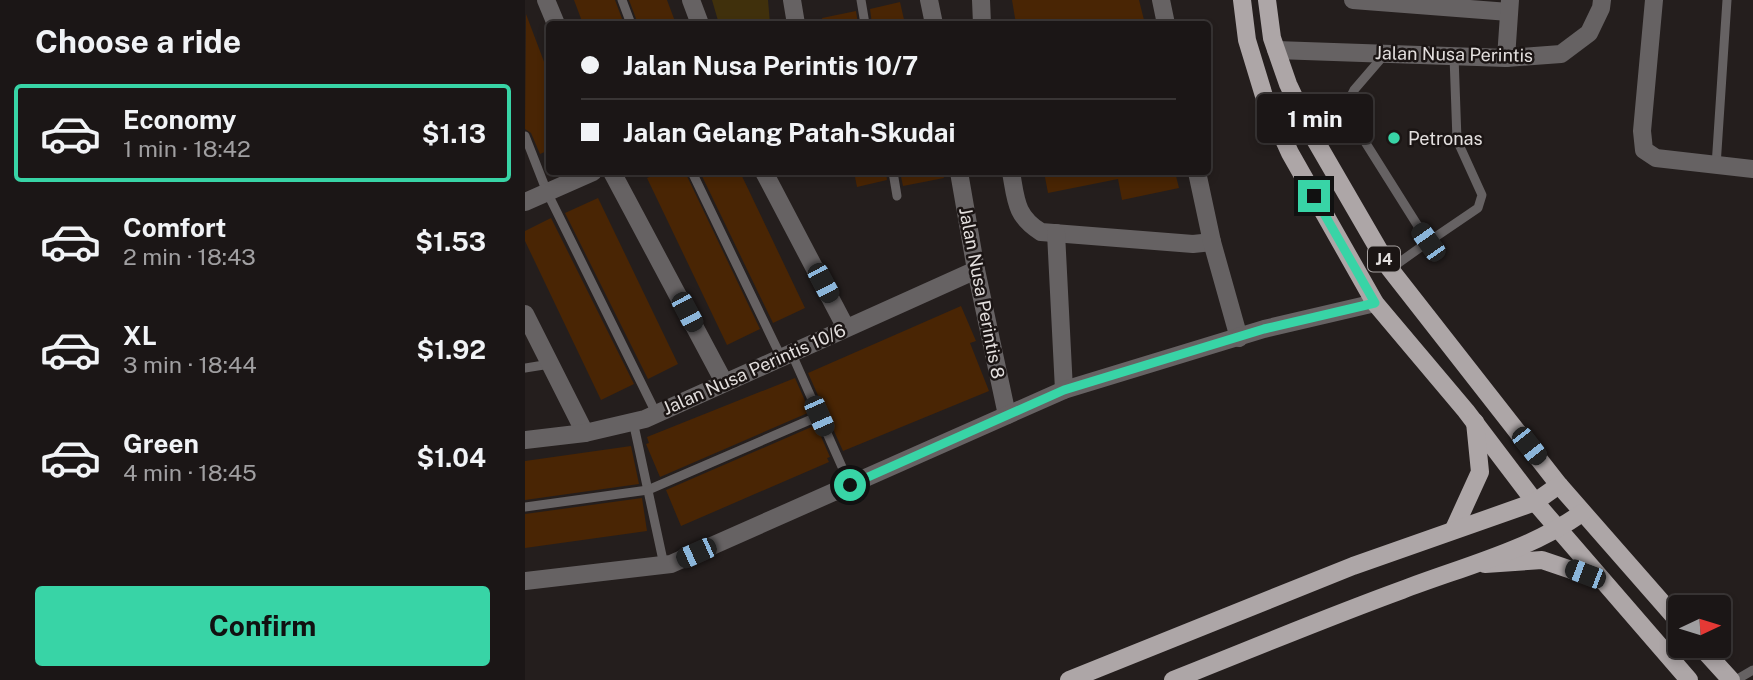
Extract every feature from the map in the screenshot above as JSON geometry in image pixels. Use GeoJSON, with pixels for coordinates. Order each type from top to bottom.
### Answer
{"type":"FeatureCollection","features":[{"type":"Feature","properties":{"kind":"main road","name":"J4"},"geometry":{"type":"LineString","coordinates":[[1242,0],[1247,40],[1264,96],[1290,153],[1375,303],[1475,422],[1535,502],[1689,680]]}},
{"type":"Feature","properties":{"kind":"main road","name":"J4"},"geometry":{"type":"LineString","coordinates":[[1267,0],[1276,50],[1288,84],[1310,131],[1390,269],[1559,485],[1668,610]]}},
{"type":"Feature","properties":{"kind":"main road"},"geometry":{"type":"LineString","coordinates":[[1454,529],[1480,472],[1475,422]]}},
{"type":"Feature","properties":{"kind":"main road"},"geometry":{"type":"LineString","coordinates":[[1069,680],[1353,566],[1535,502],[1559,485]]}},
{"type":"Feature","properties":{"kind":"main road"},"geometry":{"type":"LineString","coordinates":[[1173,680],[1559,529],[1582,513]]}},
{"type":"Feature","properties":{"kind":"main road"},"geometry":{"type":"LineString","coordinates":[[1468,565],[1542,560],[1602,580]]}},
{"type":"Feature","properties":{"kind":"main road"},"geometry":{"type":"LineString","coordinates":[[1712,658],[1734,680]]}},
{"type":"Feature","properties":{"kind":"street"},"geometry":{"type":"LineString","coordinates":[[546,0],[555,21]]}},
{"type":"Feature","properties":{"kind":"street"},"geometry":{"type":"LineString","coordinates":[[691,0],[699,21]]}},
{"type":"Feature","properties":{"kind":"street"},"geometry":{"type":"LineString","coordinates":[[792,0],[796,21]]}},
{"type":"Feature","properties":{"kind":"street"},"geometry":{"type":"LineString","coordinates":[[929,0],[933,21]]}},
{"type":"Feature","properties":{"kind":"street"},"geometry":{"type":"LineString","coordinates":[[981,0],[982,21]]}},
{"type":"Feature","properties":{"kind":"street"},"geometry":{"type":"LineString","coordinates":[[1161,0],[1164,21]]}},
{"type":"Feature","properties":{"kind":"street"},"geometry":{"type":"LineString","coordinates":[[1353,0],[1510,6],[1506,58]]}},
{"type":"Feature","properties":{"kind":"street","name":"Jalan Nusa Perintis"},"geometry":{"type":"LineString","coordinates":[[1276,50],[1506,58],[1561,54],[1588,33],[1601,8],[1602,0]]}},
{"type":"Feature","properties":{"kind":"street"},"geometry":{"type":"LineString","coordinates":[[1654,0],[1642,131],[1644,150],[1656,158],[1753,169]]}},
{"type":"Feature","properties":{"kind":"street"},"geometry":{"type":"LineString","coordinates":[[525,202],[586,175]]}},
{"type":"Feature","properties":{"kind":"street"},"geometry":{"type":"LineString","coordinates":[[614,175],[724,382]]}},
{"type":"Feature","properties":{"kind":"street"},"geometry":{"type":"LineString","coordinates":[[766,175],[846,328]]}},
{"type":"Feature","properties":{"kind":"street","name":"Jalan Nusa Perintis 8"},"geometry":{"type":"LineString","coordinates":[[959,175],[975,270],[1007,415]]}},
{"type":"Feature","properties":{"kind":"street"},"geometry":{"type":"LineString","coordinates":[[1012,175],[1019,213],[1027,224],[1048,233],[1193,244],[1212,242]]}},
{"type":"Feature","properties":{"kind":"street"},"geometry":{"type":"LineString","coordinates":[[1198,175],[1212,242],[1240,338]]}},
{"type":"Feature","properties":{"kind":"street"},"geometry":{"type":"LineString","coordinates":[[1048,233],[1064,390]]}},
{"type":"Feature","properties":{"kind":"street","name":"Jalan Nusa Perintis 10/6"},"geometry":{"type":"LineString","coordinates":[[525,440],[585,433],[645,419],[975,270]]}},
{"type":"Feature","properties":{"kind":"street"},"geometry":{"type":"LineString","coordinates":[[525,581],[671,564],[1064,390],[1264,329],[1375,303]]}},
{"type":"Feature","properties":{"kind":"street"},"geometry":{"type":"LineString","coordinates":[[525,314],[585,433]]}},
{"type":"Feature","properties":{"kind":"lane"},"geometry":{"type":"LineString","coordinates":[[622,0],[630,21]]}},
{"type":"Feature","properties":{"kind":"lane"},"geometry":{"type":"LineString","coordinates":[[861,0],[864,21]]}},
{"type":"Feature","properties":{"kind":"lane"},"geometry":{"type":"LineString","coordinates":[[1716,166],[1727,0]]}},
{"type":"Feature","properties":{"kind":"lane"},"geometry":{"type":"LineString","coordinates":[[1385,54],[1354,90],[1347,104],[1350,118],[1428,242]]}},
{"type":"Feature","properties":{"kind":"lane"},"geometry":{"type":"LineString","coordinates":[[1390,269],[1478,208],[1482,195],[1457,140],[1454,56]]}},
{"type":"Feature","properties":{"kind":"lane"},"geometry":{"type":"LineString","coordinates":[[525,136],[547,192],[656,412]]}},
{"type":"Feature","properties":{"kind":"lane"},"geometry":{"type":"LineString","coordinates":[[694,175],[819,416],[850,485]]}},
{"type":"Feature","properties":{"kind":"lane"},"geometry":{"type":"LineString","coordinates":[[893,175],[897,197]]}},
{"type":"Feature","properties":{"kind":"lane"},"geometry":{"type":"LineString","coordinates":[[525,368],[550,364]]}},
{"type":"Feature","properties":{"kind":"lane"},"geometry":{"type":"LineString","coordinates":[[525,507],[648,490],[819,416]]}},
{"type":"Feature","properties":{"kind":"lane"},"geometry":{"type":"LineString","coordinates":[[633,421],[664,565]]}},
{"type":"Feature","properties":{"kind":"lane"},"geometry":{"type":"LineString","coordinates":[[1734,680],[1753,670]]}},
{"type":"Feature","properties":{"kind":"shaded area"},"geometry":{"type":"Polygon","coordinates":[[[712,0],[768,0],[770,21],[718,21],[712,0]]]}},
{"type":"Feature","properties":{"kind":"building"},"geometry":{"type":"Polygon","coordinates":[[[574,0],[615,0],[623,21],[582,21],[574,0]]]}},
{"type":"Feature","properties":{"kind":"building"},"geometry":{"type":"Polygon","coordinates":[[[629,0],[667,0],[675,21],[637,21],[629,0]]]}},
{"type":"Feature","properties":{"kind":"building"},"geometry":{"type":"Polygon","coordinates":[[[1012,0],[1139,0],[1144,21],[1016,21],[1012,0]]]}},
{"type":"Feature","properties":{"kind":"building"},"geometry":{"type":"Polygon","coordinates":[[[900,2],[904,21],[872,21],[870,9],[900,2]]]}},
{"type":"Feature","properties":{"kind":"building"},"geometry":{"type":"Polygon","coordinates":[[[856,11],[858,21],[822,21],[822,18],[856,11]]]}},
{"type":"Feature","properties":{"kind":"building"},"geometry":{"type":"Polygon","coordinates":[[[526,14],[546,67],[546,151],[540,154],[531,133],[525,129],[526,14]]]}},
{"type":"Feature","properties":{"kind":"building"},"geometry":{"type":"Polygon","coordinates":[[[654,175],[686,175],[760,329],[727,345],[647,178],[654,175]]]}},
{"type":"Feature","properties":{"kind":"building"},"geometry":{"type":"Polygon","coordinates":[[[701,175],[741,175],[805,308],[773,323],[701,175]]]}},
{"type":"Feature","properties":{"kind":"building"},"geometry":{"type":"Polygon","coordinates":[[[855,175],[886,175],[887,180],[857,187],[855,175]]]}},
{"type":"Feature","properties":{"kind":"building"},"geometry":{"type":"Polygon","coordinates":[[[901,175],[944,175],[944,178],[903,186],[901,175]]]}},
{"type":"Feature","properties":{"kind":"building"},"geometry":{"type":"Polygon","coordinates":[[[1045,175],[1176,175],[1179,188],[1122,200],[1118,179],[1048,193],[1045,175]]]}},
{"type":"Feature","properties":{"kind":"building"},"geometry":{"type":"Polygon","coordinates":[[[598,198],[678,364],[648,379],[565,213],[598,198]]]}},
{"type":"Feature","properties":{"kind":"building"},"geometry":{"type":"Polygon","coordinates":[[[551,218],[634,384],[601,400],[525,241],[525,231],[551,218]]]}},
{"type":"Feature","properties":{"kind":"building"},"geometry":{"type":"Polygon","coordinates":[[[961,306],[976,341],[970,343],[989,391],[843,451],[808,373],[961,306]]]}},
{"type":"Feature","properties":{"kind":"building"},"geometry":{"type":"Polygon","coordinates":[[[795,378],[810,412],[660,477],[646,444],[649,443],[647,437],[795,378]]]}},
{"type":"Feature","properties":{"kind":"building"},"geometry":{"type":"Polygon","coordinates":[[[816,425],[830,457],[827,458],[829,462],[681,526],[666,490],[816,425]]]}},
{"type":"Feature","properties":{"kind":"building"},"geometry":{"type":"Polygon","coordinates":[[[631,446],[639,484],[525,500],[525,461],[631,446]]]}},
{"type":"Feature","properties":{"kind":"building"},"geometry":{"type":"Polygon","coordinates":[[[642,498],[647,531],[525,548],[525,514],[642,498]]]}},
{"type":"Feature","properties":{"kind":"place","name":"Petronas"},"geometry":{"type":"Point","coordinates":[1394,138]}},
{"type":"Feature","properties":{"kind":"route"},"geometry":{"type":"LineString","coordinates":[[850,485],[1064,390],[1264,329],[1375,303],[1314,196]]}}]}
